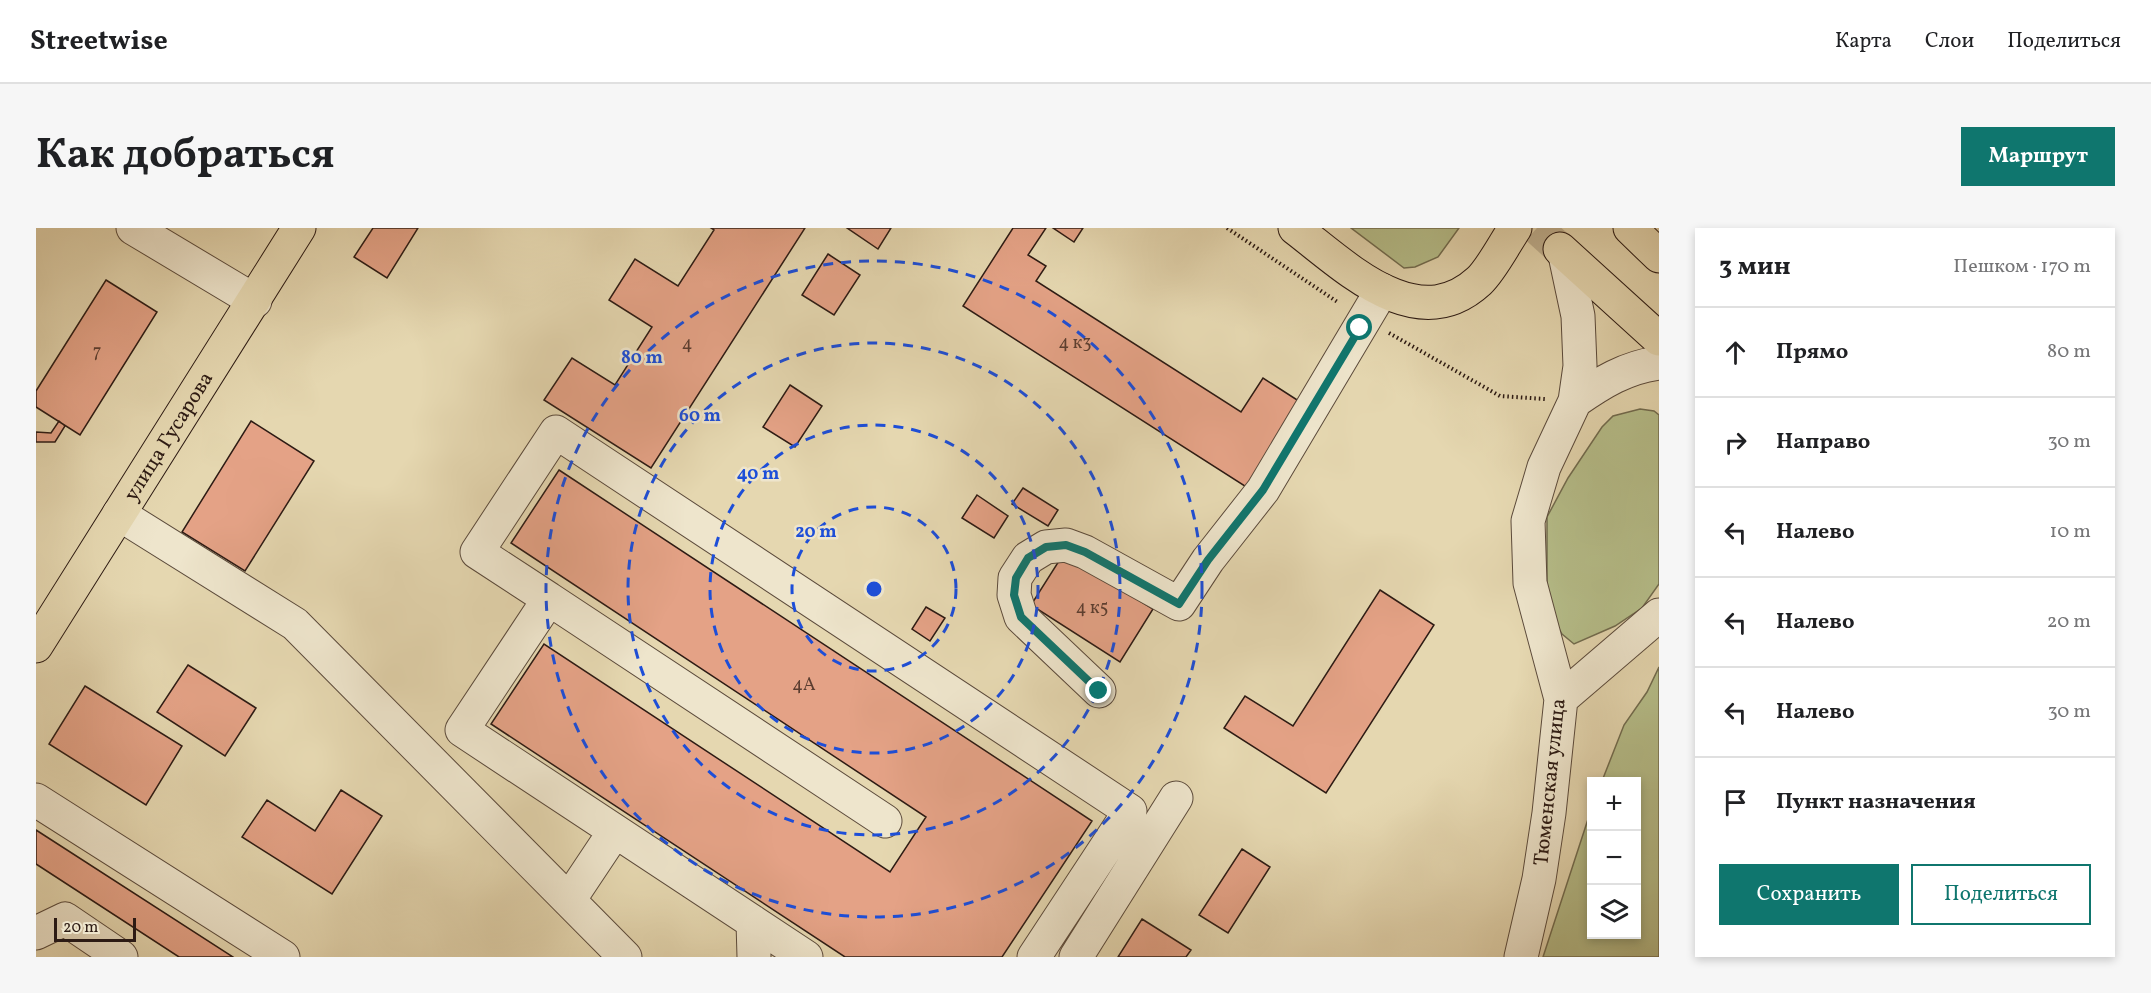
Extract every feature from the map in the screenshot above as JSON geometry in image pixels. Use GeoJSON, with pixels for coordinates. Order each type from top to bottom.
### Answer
{"type":"FeatureCollection","features":[{"type":"Feature","properties":{"kind":"main road","name":"улица Гусарова"},"geometry":{"type":"LineString","coordinates":[[36,646],[299,228]]}},
{"type":"Feature","properties":{"kind":"main road"},"geometry":{"type":"LineString","coordinates":[[1295,228],[1355,273],[1382,290],[1410,302],[1433,304],[1456,297],[1480,280],[1515,228]]}},
{"type":"Feature","properties":{"kind":"main road"},"geometry":{"type":"LineString","coordinates":[[1630,228],[1659,255]]}},
{"type":"Feature","properties":{"kind":"main road"},"geometry":{"type":"LineString","coordinates":[[1563,252],[1659,339]]}},
{"type":"Feature","properties":{"kind":"street"},"geometry":{"type":"LineString","coordinates":[[133,228],[255,301]]}},
{"type":"Feature","properties":{"kind":"street","name":"Тюменская улица"},"geometry":{"type":"LineString","coordinates":[[1521,957],[1539,879],[1561,699],[1530,583],[1528,520],[1544,467],[1560,400],[1580,366],[1578,316],[1563,252]]}},
{"type":"Feature","properties":{"kind":"street"},"geometry":{"type":"LineString","coordinates":[[1099,691],[1021,617],[1014,595],[1016,578],[1028,558],[1046,547],[1066,545],[1085,552],[1179,604],[1208,560],[1263,490],[1382,290]]}},
{"type":"Feature","properties":{"kind":"street","name":"Тюменская улица"},"geometry":{"type":"LineString","coordinates":[[1560,400],[1627,370],[1659,363]]}},
{"type":"Feature","properties":{"kind":"street"},"geometry":{"type":"LineString","coordinates":[[885,821],[477,552],[556,432],[1130,811],[1034,957]]}},
{"type":"Feature","properties":{"kind":"street"},"geometry":{"type":"LineString","coordinates":[[119,514],[295,624],[625,957]]}},
{"type":"Feature","properties":{"kind":"street"},"geometry":{"type":"LineString","coordinates":[[549,599],[462,730],[806,957]]}},
{"type":"Feature","properties":{"kind":"street"},"geometry":{"type":"LineString","coordinates":[[1561,699],[1659,615]]}},
{"type":"Feature","properties":{"kind":"street"},"geometry":{"type":"LineString","coordinates":[[1076,957],[1176,798]]}},
{"type":"Feature","properties":{"kind":"street"},"geometry":{"type":"LineString","coordinates":[[36,800],[282,957]]}},
{"type":"Feature","properties":{"kind":"street"},"geometry":{"type":"LineString","coordinates":[[569,900],[615,831]]}},
{"type":"Feature","properties":{"kind":"street"},"geometry":{"type":"LineString","coordinates":[[36,933],[64,919],[121,957]]}},
{"type":"Feature","properties":{"kind":"street"},"geometry":{"type":"LineString","coordinates":[[753,922],[754,957]]}},
{"type":"Feature","properties":{"kind":"path"},"geometry":{"type":"LineString","coordinates":[[1500,396],[1560,400]]}},
{"type":"Feature","properties":{"kind":"green space"},"geometry":{"type":"Polygon","coordinates":[[[1351,228],[1459,228],[1438,257],[1415,267],[1404,268],[1351,228]]]}},
{"type":"Feature","properties":{"kind":"green space"},"geometry":{"type":"Polygon","coordinates":[[[1640,409],[1654,411],[1659,415],[1659,584],[1642,608],[1615,626],[1574,644],[1562,634],[1547,608],[1547,517],[1568,478],[1602,427],[1613,416],[1640,409]]]}},
{"type":"Feature","properties":{"kind":"green space"},"geometry":{"type":"Polygon","coordinates":[[[1659,667],[1659,957],[1543,957],[1587,822],[1587,939],[1641,939],[1641,777],[1604,777],[1624,725],[1647,692],[1659,667]]]}},
{"type":"Feature","properties":{"kind":"building"},"geometry":{"type":"Polygon","coordinates":[[[373,228],[418,228],[387,278],[354,257],[373,228]]]}},
{"type":"Feature","properties":{"kind":"building"},"geometry":{"type":"Polygon","coordinates":[[[711,228],[805,228],[651,468],[544,400],[572,358],[615,385],[652,327],[609,300],[635,259],[678,286],[714,230],[711,228]]]}},
{"type":"Feature","properties":{"kind":"building"},"geometry":{"type":"Polygon","coordinates":[[[847,228],[891,228],[878,249],[847,228]]]}},
{"type":"Feature","properties":{"kind":"building"},"geometry":{"type":"Polygon","coordinates":[[[1013,228],[1046,228],[1028,255],[1046,266],[1036,281],[1241,412],[1263,378],[1305,405],[1251,490],[963,306],[1013,228]]]}},
{"type":"Feature","properties":{"kind":"building"},"geometry":{"type":"Polygon","coordinates":[[[1053,228],[1083,228],[1074,242],[1053,228]]]}},
{"type":"Feature","properties":{"kind":"building"},"geometry":{"type":"Polygon","coordinates":[[[828,254],[860,275],[834,315],[802,295],[828,254]]]}},
{"type":"Feature","properties":{"kind":"building"},"geometry":{"type":"Polygon","coordinates":[[[106,280],[157,312],[80,435],[36,407],[36,391],[106,280]]]}},
{"type":"Feature","properties":{"kind":"building"},"geometry":{"type":"Polygon","coordinates":[[[790,385],[822,406],[795,447],[763,427],[790,385]]]}},
{"type":"Feature","properties":{"kind":"building"},"geometry":{"type":"Polygon","coordinates":[[[59,421],[65,426],[55,442],[36,442],[36,432],[51,433],[59,421]]]}},
{"type":"Feature","properties":{"kind":"building"},"geometry":{"type":"Polygon","coordinates":[[[251,421],[314,461],[245,571],[182,532],[251,421]]]}},
{"type":"Feature","properties":{"kind":"building"},"geometry":{"type":"Polygon","coordinates":[[[559,470],[1092,821],[1002,957],[845,957],[491,724],[544,644],[890,872],[926,817],[511,543],[559,470]]]}},
{"type":"Feature","properties":{"kind":"building"},"geometry":{"type":"Polygon","coordinates":[[[1023,488],[1058,510],[1048,526],[1012,504],[1023,488]]]}},
{"type":"Feature","properties":{"kind":"building"},"geometry":{"type":"Polygon","coordinates":[[[977,495],[1008,516],[994,538],[962,518],[977,495]]]}},
{"type":"Feature","properties":{"kind":"building"},"geometry":{"type":"Polygon","coordinates":[[[1064,553],[1153,609],[1120,662],[1031,605],[1064,553]]]}},
{"type":"Feature","properties":{"kind":"building"},"geometry":{"type":"Polygon","coordinates":[[[1380,590],[1434,625],[1326,793],[1224,728],[1245,696],[1293,726],[1380,590]]]}},
{"type":"Feature","properties":{"kind":"building"},"geometry":{"type":"Polygon","coordinates":[[[926,607],[945,618],[930,641],[912,629],[926,607]]]}},
{"type":"Feature","properties":{"kind":"building"},"geometry":{"type":"Polygon","coordinates":[[[188,665],[256,708],[225,756],[157,712],[188,665]]]}},
{"type":"Feature","properties":{"kind":"building"},"geometry":{"type":"Polygon","coordinates":[[[85,686],[182,746],[146,805],[49,744],[85,686]]]}},
{"type":"Feature","properties":{"kind":"building"},"geometry":{"type":"Polygon","coordinates":[[[341,790],[382,816],[332,894],[242,837],[267,800],[315,831],[341,790]]]}},
{"type":"Feature","properties":{"kind":"building"},"geometry":{"type":"Polygon","coordinates":[[[36,830],[233,957],[179,957],[36,864],[36,830]]]}},
{"type":"Feature","properties":{"kind":"building"},"geometry":{"type":"Polygon","coordinates":[[[1242,849],[1270,867],[1228,933],[1199,915],[1242,849]]]}},
{"type":"Feature","properties":{"kind":"building"},"geometry":{"type":"Polygon","coordinates":[[[1142,919],[1191,950],[1186,957],[1118,957],[1142,919]]]}},
{"type":"Feature","properties":{"kind":"tunnel"},"geometry":{"type":"LineString","coordinates":[[1537,228],[1560,249]]}},
{"type":"Feature","properties":{"kind":"route"},"geometry":{"type":"LineString","coordinates":[[1099,691],[1021,617],[1014,595],[1016,578],[1028,558],[1046,547],[1066,545],[1085,552],[1179,604],[1208,560],[1263,490],[1360,328]]}}]}
